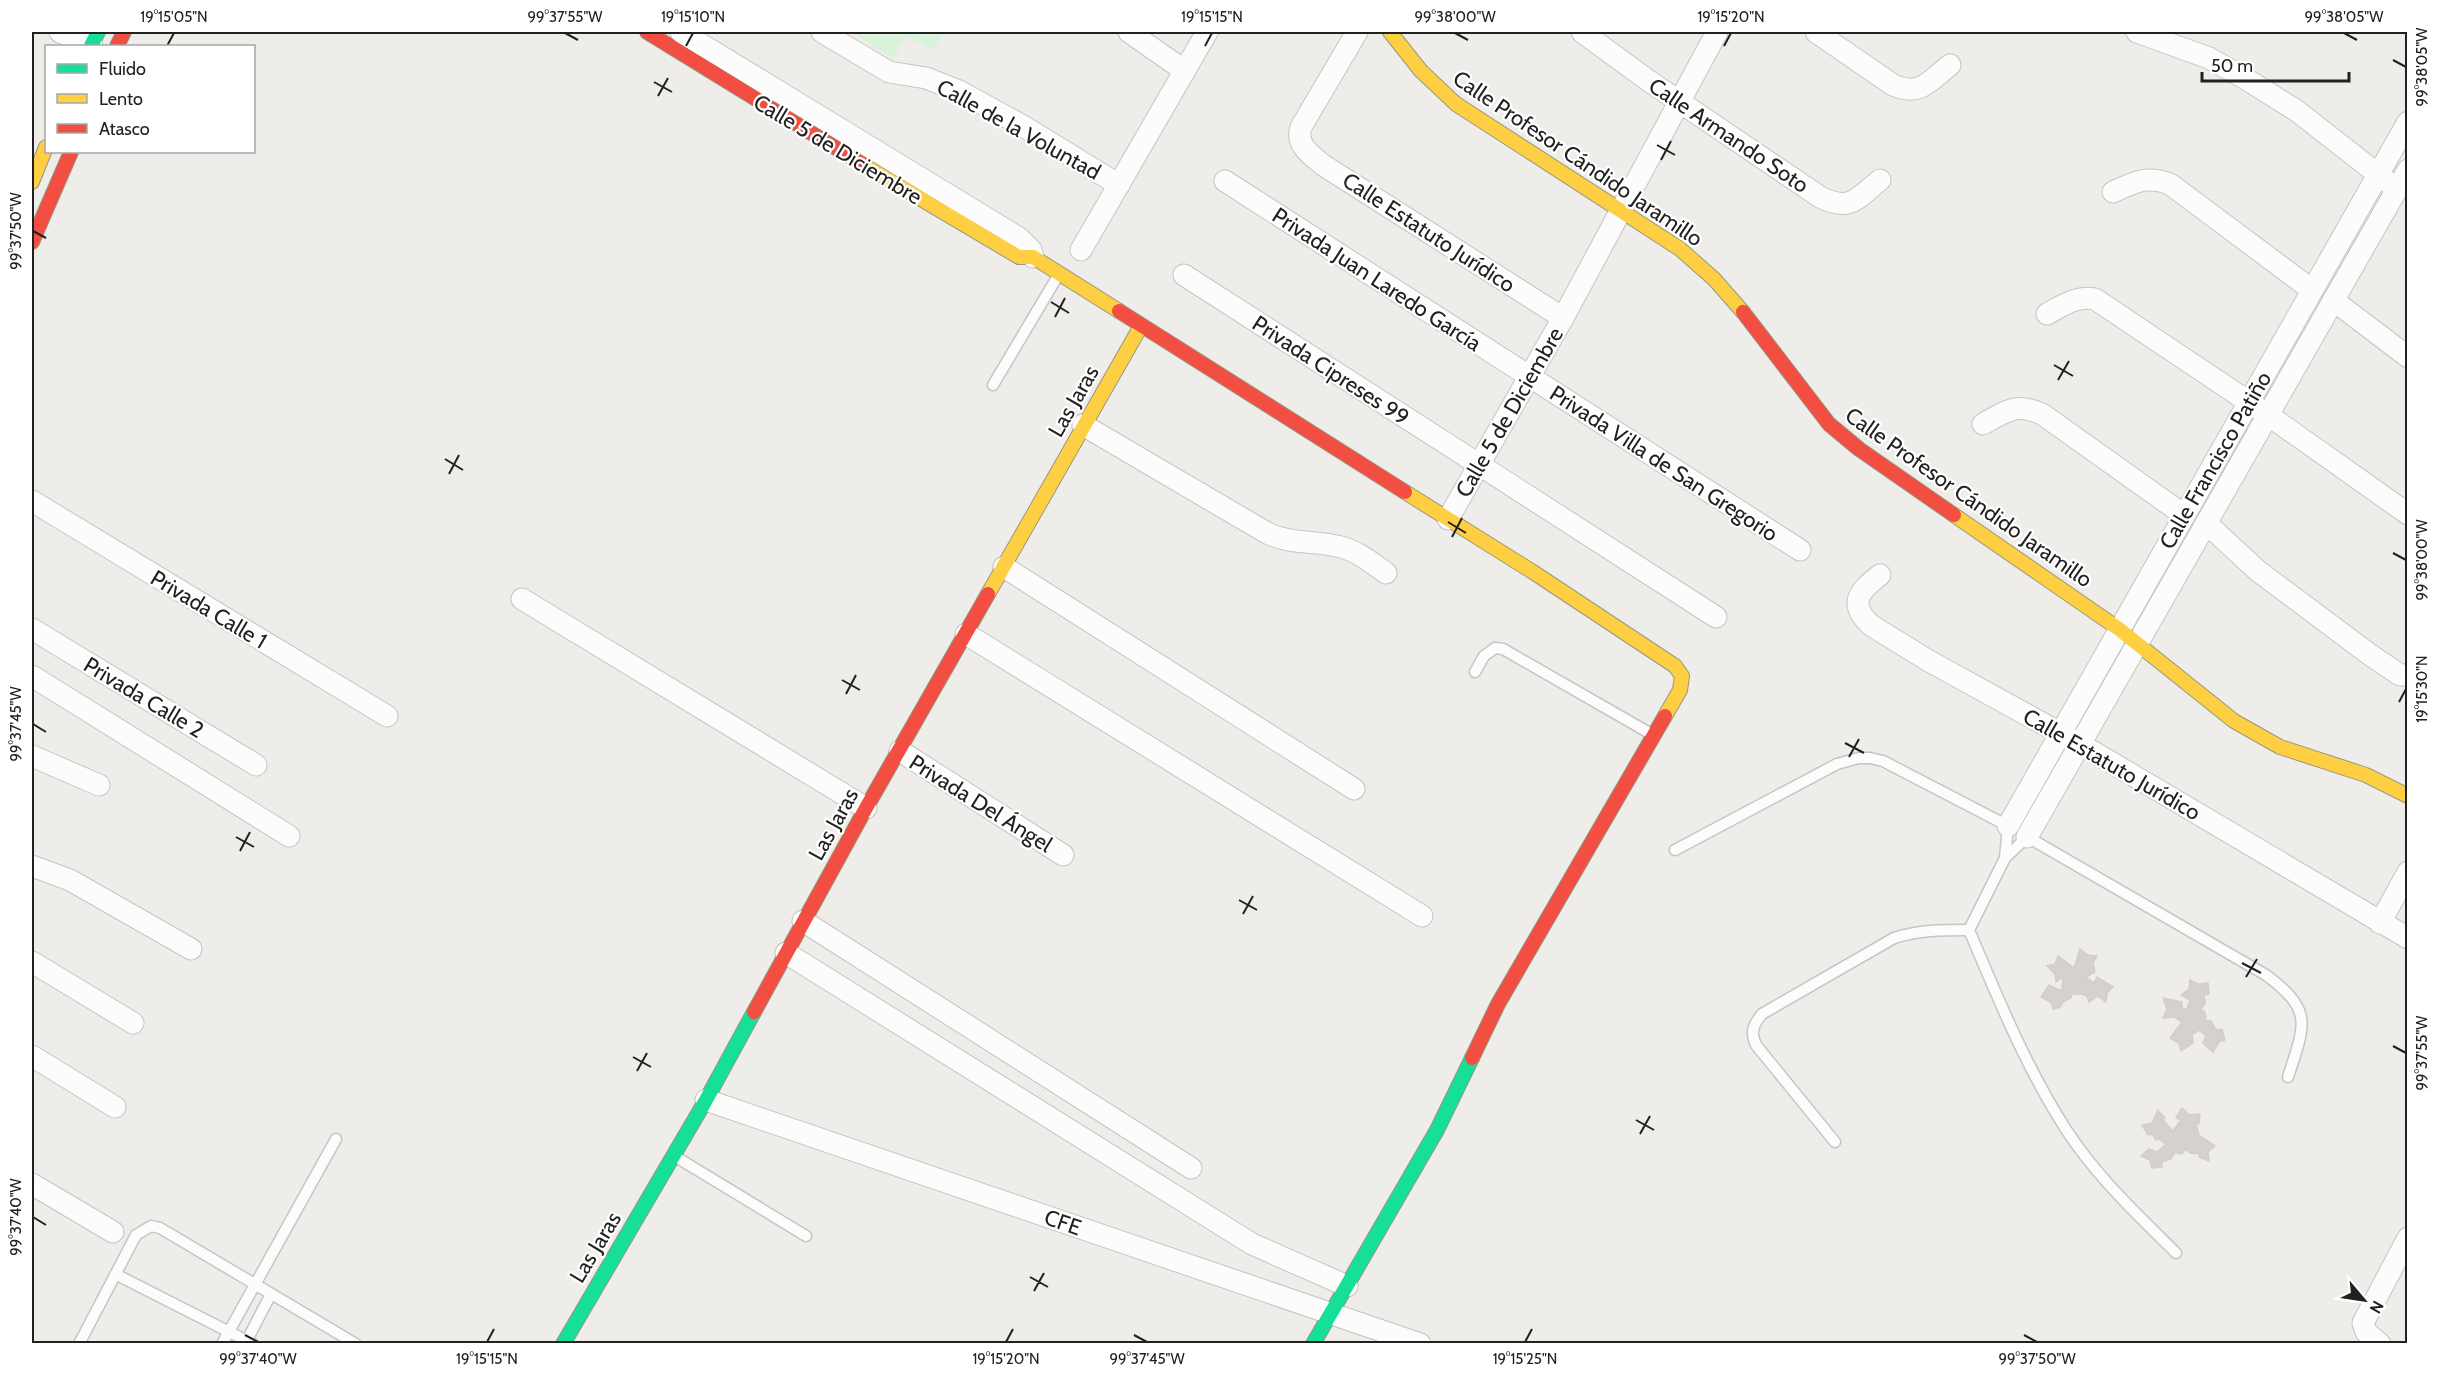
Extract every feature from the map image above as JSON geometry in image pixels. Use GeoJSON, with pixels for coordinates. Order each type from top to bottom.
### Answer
{"type":"FeatureCollection","features":[{"type":"Feature","properties":{"kind":"street"},"geometry":{"type":"LineString","coordinates":[[60,32],[94,41]]}},
{"type":"Feature","properties":{"kind":"street","name":"Calle 5 de Diciembre"},"geometry":{"type":"LineString","coordinates":[[647,32],[951,218],[1019,256],[1033,257],[1448,519],[1563,318],[1717,32]]}},
{"type":"Feature","properties":{"kind":"street","name":"Calle 5 de Diciembre"},"geometry":{"type":"LineString","coordinates":[[681,32],[1020,238],[1033,257]]}},
{"type":"Feature","properties":{"kind":"street","name":"Calle de la Voluntad"},"geometry":{"type":"LineString","coordinates":[[822,32],[889,72],[926,78],[959,91],[1023,126],[1119,184]]}},
{"type":"Feature","properties":{"kind":"street"},"geometry":{"type":"LineString","coordinates":[[1129,32],[1185,71]]}},
{"type":"Feature","properties":{"kind":"street"},"geometry":{"type":"LineString","coordinates":[[1081,250],[1207,32]]}},
{"type":"Feature","properties":{"kind":"street","name":"Calle Estatuto Jurídico"},"geometry":{"type":"LineString","coordinates":[[1357,32],[1305,121],[1299,133],[1300,141],[1323,165],[1563,318]]}},
{"type":"Feature","properties":{"kind":"street","name":"Calle Profesor Cándido Jaramillo"},"geometry":{"type":"LineString","coordinates":[[1390,32],[1418,68],[1456,104],[1680,249],[1714,279],[1752,322],[1829,424],[1859,449],[2119,629],[2234,721],[2280,747],[2366,775],[2408,796]]}},
{"type":"Feature","properties":{"kind":"street","name":"Calle Armando Soto"},"geometry":{"type":"LineString","coordinates":[[1582,32],[1820,197],[1833,203],[1844,205],[1852,203],[1880,180]]}},
{"type":"Feature","properties":{"kind":"street"},"geometry":{"type":"LineString","coordinates":[[1816,32],[1893,85],[1905,90],[1913,91],[1922,87],[1950,65]]}},
{"type":"Feature","properties":{"kind":"street"},"geometry":{"type":"LineString","coordinates":[[2137,32],[2209,58],[2246,79],[2297,111],[2379,173],[2402,194]]}},
{"type":"Feature","properties":{"kind":"street","name":"Calle Francisco Patiño"},"geometry":{"type":"LineString","coordinates":[[2008,826],[2408,122]]}},
{"type":"Feature","properties":{"kind":"street"},"geometry":{"type":"LineString","coordinates":[[32,182],[41,147]]}},
{"type":"Feature","properties":{"kind":"street"},"geometry":{"type":"LineString","coordinates":[[32,242],[71,153]]}},
{"type":"Feature","properties":{"kind":"street","name":"Calle Francisco Patiño"},"geometry":{"type":"LineString","coordinates":[[2027,837],[2333,300],[2402,194],[2408,170]]}},
{"type":"Feature","properties":{"kind":"street"},"geometry":{"type":"LineString","coordinates":[[2113,192],[2137,181],[2157,179],[2170,183],[2312,290]]}},
{"type":"Feature","properties":{"kind":"street","name":"Privada Juan Laredo García"},"geometry":{"type":"LineString","coordinates":[[1226,181],[1529,377]]}},
{"type":"Feature","properties":{"kind":"street","name":"Privada Cipreses 99"},"geometry":{"type":"LineString","coordinates":[[1184,275],[1478,466]]}},
{"type":"Feature","properties":{"kind":"street"},"geometry":{"type":"LineString","coordinates":[[2046,314],[2077,299],[2085,297],[2095,299],[2268,415],[2408,514]]}},
{"type":"Feature","properties":{"kind":"street"},"geometry":{"type":"LineString","coordinates":[[2333,300],[2408,357]]}},
{"type":"Feature","properties":{"kind":"street","name":"Las Jaras"},"geometry":{"type":"LineString","coordinates":[[563,1344],[706,1101],[866,808],[1141,326]]}},
{"type":"Feature","properties":{"kind":"street","name":"Privada Villa de San Gregorio"},"geometry":{"type":"LineString","coordinates":[[1529,377],[1800,550]]}},
{"type":"Feature","properties":{"kind":"street"},"geometry":{"type":"LineString","coordinates":[[1983,424],[2009,410],[2022,407],[2035,411],[2184,515]]}},
{"type":"Feature","properties":{"kind":"street"},"geometry":{"type":"LineString","coordinates":[[1083,425],[1267,533],[1291,542],[1344,547],[1386,573]]}},
{"type":"Feature","properties":{"kind":"street"},"geometry":{"type":"LineString","coordinates":[[1478,466],[1716,617]]}},
{"type":"Feature","properties":{"kind":"street","name":"Privada Calle 1"},"geometry":{"type":"LineString","coordinates":[[32,501],[387,716]]}},
{"type":"Feature","properties":{"kind":"street"},"geometry":{"type":"LineString","coordinates":[[1313,1344],[1437,1130],[1498,1004],[1683,681],[1675,666],[1543,578],[1448,519]]}},
{"type":"Feature","properties":{"kind":"street"},"geometry":{"type":"LineString","coordinates":[[2206,523],[2258,571],[2359,648],[2400,675],[2408,675]]}},
{"type":"Feature","properties":{"kind":"street"},"geometry":{"type":"LineString","coordinates":[[1004,567],[1354,789]]}},
{"type":"Feature","properties":{"kind":"street","name":"Calle Estatuto Jurídico"},"geometry":{"type":"LineString","coordinates":[[1880,575],[1859,593],[1859,609],[1864,618],[1929,661],[2080,744],[2408,938]]}},
{"type":"Feature","properties":{"kind":"street"},"geometry":{"type":"LineString","coordinates":[[522,599],[866,808]]}},
{"type":"Feature","properties":{"kind":"street","name":"Privada Calle 2"},"geometry":{"type":"LineString","coordinates":[[32,629],[256,765]]}},
{"type":"Feature","properties":{"kind":"street"},"geometry":{"type":"LineString","coordinates":[[966,634],[1422,916]]}},
{"type":"Feature","properties":{"kind":"street"},"geometry":{"type":"LineString","coordinates":[[32,676],[289,836]]}},
{"type":"Feature","properties":{"kind":"street","name":"Privada Del Ángel"},"geometry":{"type":"LineString","coordinates":[[900,751],[1063,855]]}},
{"type":"Feature","properties":{"kind":"street"},"geometry":{"type":"LineString","coordinates":[[32,756],[99,785]]}},
{"type":"Feature","properties":{"kind":"street"},"geometry":{"type":"LineString","coordinates":[[32,866],[70,880],[191,949]]}},
{"type":"Feature","properties":{"kind":"street"},"geometry":{"type":"LineString","coordinates":[[2380,923],[2408,872]]}},
{"type":"Feature","properties":{"kind":"street"},"geometry":{"type":"LineString","coordinates":[[803,921],[1191,1168]]}},
{"type":"Feature","properties":{"kind":"street"},"geometry":{"type":"LineString","coordinates":[[786,953],[1252,1244],[1347,1286]]}},
{"type":"Feature","properties":{"kind":"street"},"geometry":{"type":"LineString","coordinates":[[32,962],[133,1023]]}},
{"type":"Feature","properties":{"kind":"street"},"geometry":{"type":"LineString","coordinates":[[32,1056],[115,1107]]}},
{"type":"Feature","properties":{"kind":"street","name":"CFE"},"geometry":{"type":"LineString","coordinates":[[706,1101],[1420,1344]]}},
{"type":"Feature","properties":{"kind":"street"},"geometry":{"type":"LineString","coordinates":[[32,1184],[113,1232]]}},
{"type":"Feature","properties":{"kind":"street"},"geometry":{"type":"LineString","coordinates":[[2380,1344],[2363,1328],[2364,1317],[2408,1238]]}},
{"type":"Feature","properties":{"kind":"lane"},"geometry":{"type":"LineString","coordinates":[[993,386],[1059,274]]}},
{"type":"Feature","properties":{"kind":"lane"},"geometry":{"type":"LineString","coordinates":[[1475,672],[1484,656],[1495,648],[1503,649],[1653,735]]}},
{"type":"Feature","properties":{"kind":"lane"},"geometry":{"type":"LineString","coordinates":[[1676,850],[1837,764],[1859,758],[1882,761],[1904,770],[2008,826],[2266,975],[2288,992],[2295,1000],[2302,1017],[2301,1037],[2288,1077]]}},
{"type":"Feature","properties":{"kind":"lane"},"geometry":{"type":"LineString","coordinates":[[2005,858],[2008,826]]}},
{"type":"Feature","properties":{"kind":"lane"},"geometry":{"type":"LineString","coordinates":[[1969,930],[2005,858],[2027,837]]}},
{"type":"Feature","properties":{"kind":"lane"},"geometry":{"type":"LineString","coordinates":[[1835,1142],[1756,1045],[1751,1035],[1754,1023],[1762,1014],[1894,938],[1908,933],[1969,930]]}},
{"type":"Feature","properties":{"kind":"lane"},"geometry":{"type":"LineString","coordinates":[[1969,930],[2018,1042],[2067,1131],[2117,1194],[2176,1253]]}},
{"type":"Feature","properties":{"kind":"lane"},"geometry":{"type":"LineString","coordinates":[[222,1344],[336,1139]]}},
{"type":"Feature","properties":{"kind":"lane"},"geometry":{"type":"LineString","coordinates":[[674,1156],[806,1236]]}},
{"type":"Feature","properties":{"kind":"lane"},"geometry":{"type":"LineString","coordinates":[[78,1344],[117,1275],[136,1235],[151,1226],[160,1228],[356,1344]]}},
{"type":"Feature","properties":{"kind":"lane"},"geometry":{"type":"LineString","coordinates":[[117,1275],[248,1342],[272,1294]]}},
{"type":"Feature","properties":{"kind":"green space"},"geometry":{"type":"Polygon","coordinates":[[[851,32],[944,32],[933,50],[907,36],[893,58],[851,32]]]}},
{"type":"Feature","properties":{"kind":"building"},"geometry":{"type":"Polygon","coordinates":[[[2080,949],[2088,955],[2097,956],[2093,963],[2095,972],[2086,977],[2094,983],[2097,977],[2113,987],[2107,993],[2106,1002],[2098,996],[2089,1002],[2087,996],[2072,994],[2071,998],[2063,1002],[2060,1007],[2053,1009],[2051,1002],[2041,997],[2049,985],[2059,990],[2062,989],[2063,977],[2056,982],[2055,974],[2047,966],[2055,964],[2058,956],[2074,968],[2080,949]]]}},
{"type":"Feature","properties":{"kind":"building"},"geometry":{"type":"Polygon","coordinates":[[[2190,980],[2198,984],[2208,983],[2209,994],[2204,995],[2205,1003],[2200,1011],[2204,1011],[2206,1017],[2204,1020],[2211,1021],[2216,1030],[2222,1029],[2225,1040],[2219,1042],[2213,1052],[2203,1043],[2206,1036],[2199,1030],[2192,1035],[2193,1043],[2181,1051],[2179,1043],[2170,1038],[2182,1022],[2174,1017],[2163,1018],[2167,1009],[2163,998],[2182,1002],[2182,1009],[2187,1009],[2190,1000],[2181,995],[2189,989],[2190,980]]]}},
{"type":"Feature","properties":{"kind":"building"},"geometry":{"type":"Polygon","coordinates":[[[2182,1108],[2189,1115],[2200,1114],[2199,1124],[2196,1124],[2199,1135],[2215,1146],[2208,1152],[2209,1161],[2199,1157],[2200,1154],[2190,1153],[2185,1149],[2183,1153],[2175,1152],[2171,1159],[2162,1162],[2162,1167],[2152,1168],[2150,1160],[2141,1156],[2149,1149],[2157,1152],[2166,1144],[2159,1139],[2156,1140],[2152,1134],[2148,1135],[2142,1125],[2152,1123],[2158,1110],[2173,1131],[2181,1120],[2176,1118],[2182,1108]]]}},
{"type":"Feature","properties":{"kind":"traffic: fast"},"geometry":{"type":"LineString","coordinates":[[92,45],[98,32]]}},
{"type":"Feature","properties":{"kind":"traffic: fast"},"geometry":{"type":"LineString","coordinates":[[563,1344],[706,1100],[754,1012]]}},
{"type":"Feature","properties":{"kind":"traffic: fast"},"geometry":{"type":"LineString","coordinates":[[1313,1344],[1437,1130],[1472,1058]]}},
{"type":"Feature","properties":{"kind":"traffic: slow"},"geometry":{"type":"LineString","coordinates":[[1390,32],[1421,71],[1456,104],[1680,249],[1714,279],[1743,312]]}},
{"type":"Feature","properties":{"kind":"traffic: slow"},"geometry":{"type":"LineString","coordinates":[[32,182],[45,150]]}},
{"type":"Feature","properties":{"kind":"traffic: slow"},"geometry":{"type":"LineString","coordinates":[[862,164],[1019,257],[1033,257],[1119,311]]}},
{"type":"Feature","properties":{"kind":"traffic: slow"},"geometry":{"type":"LineString","coordinates":[[988,594],[1141,326]]}},
{"type":"Feature","properties":{"kind":"traffic: slow"},"geometry":{"type":"LineString","coordinates":[[1405,492],[1533,572],[1675,666],[1682,676],[1680,690],[1665,716]]}},
{"type":"Feature","properties":{"kind":"traffic: slow"},"geometry":{"type":"LineString","coordinates":[[1954,515],[2119,629],[2234,721],[2280,747],[2366,775],[2408,796]]}},
{"type":"Feature","properties":{"kind":"traffic: jam"},"geometry":{"type":"LineString","coordinates":[[118,45],[124,32]]}},
{"type":"Feature","properties":{"kind":"traffic: jam"},"geometry":{"type":"LineString","coordinates":[[647,32],[862,164]]}},
{"type":"Feature","properties":{"kind":"traffic: jam"},"geometry":{"type":"LineString","coordinates":[[32,242],[71,153]]}},
{"type":"Feature","properties":{"kind":"traffic: jam"},"geometry":{"type":"LineString","coordinates":[[1119,311],[1405,492]]}},
{"type":"Feature","properties":{"kind":"traffic: jam"},"geometry":{"type":"LineString","coordinates":[[1743,312],[1829,424],[1859,449],[1954,515]]}},
{"type":"Feature","properties":{"kind":"traffic: jam"},"geometry":{"type":"LineString","coordinates":[[754,1012],[866,808],[988,594]]}},
{"type":"Feature","properties":{"kind":"traffic: jam"},"geometry":{"type":"LineString","coordinates":[[1472,1058],[1498,1004],[1665,716]]}}]}
